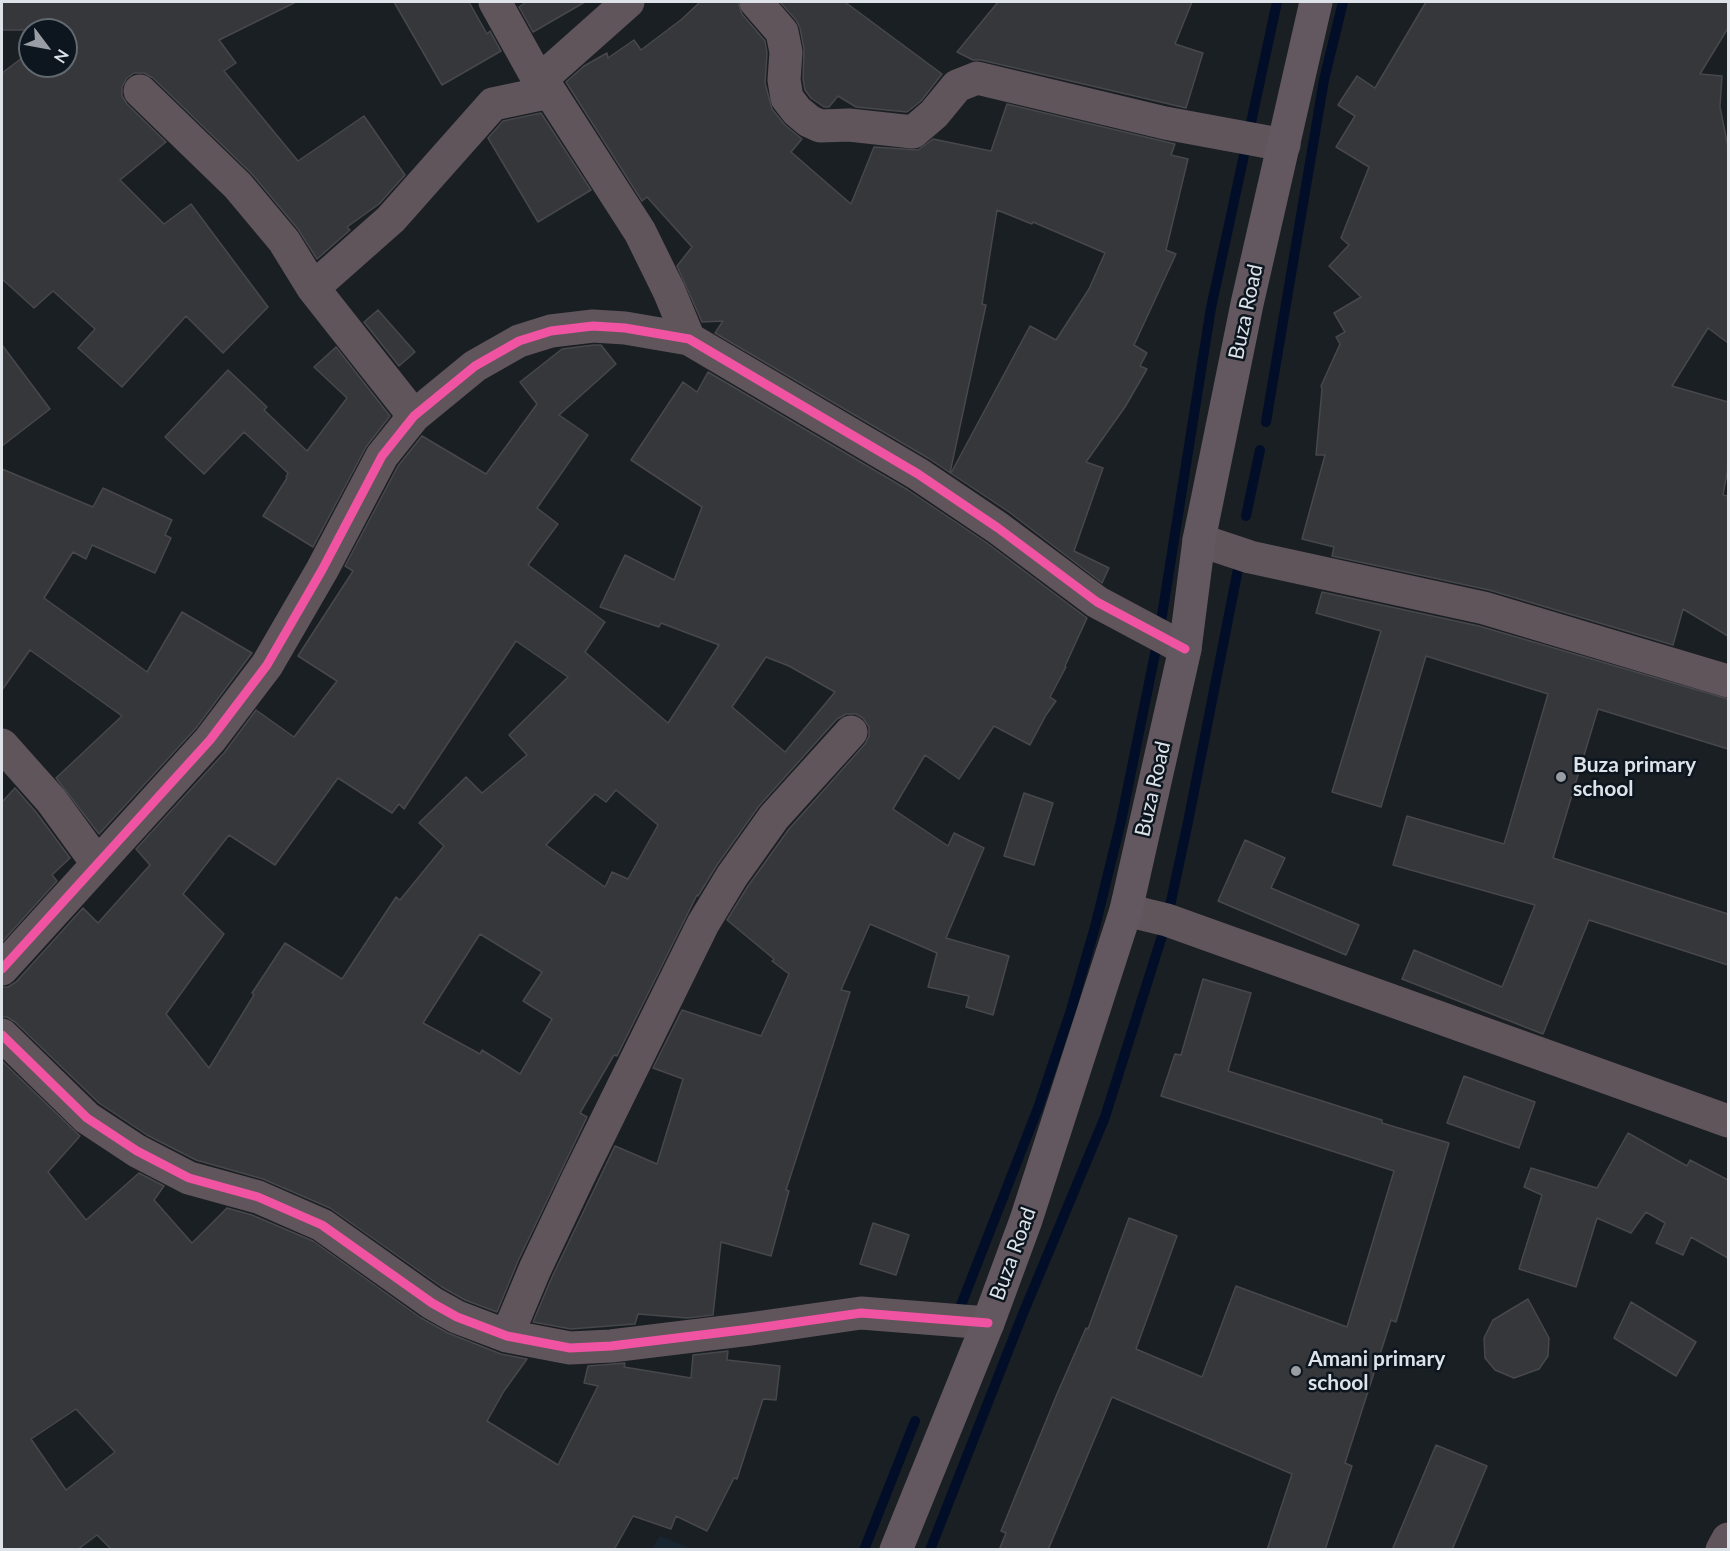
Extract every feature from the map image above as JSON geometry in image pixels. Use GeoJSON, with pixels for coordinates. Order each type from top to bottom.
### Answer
{"type":"FeatureCollection","features":[{"type":"Feature","properties":{"kind":"main road","name":"Buza Road"},"geometry":{"type":"LineString","coordinates":[[896,1550],[988,1323],[1026,1220],[1126,910],[1185,649],[1199,540],[1245,316],[1316,2]]}},
{"type":"Feature","properties":{"kind":"street"},"geometry":{"type":"LineString","coordinates":[[495,2],[544,86],[640,232],[669,291],[689,339]]}},
{"type":"Feature","properties":{"kind":"street"},"geometry":{"type":"LineString","coordinates":[[313,288],[391,219],[493,104],[544,86],[628,2]]}},
{"type":"Feature","properties":{"kind":"street"},"geometry":{"type":"LineString","coordinates":[[756,2],[782,32],[786,52],[784,80],[787,98],[797,111],[809,121],[820,126],[849,125],[913,132],[934,114],[957,86],[977,78],[1165,123],[1284,145]]}},
{"type":"Feature","properties":{"kind":"street"},"geometry":{"type":"LineString","coordinates":[[140,91],[238,186],[284,241],[313,288],[414,416]]}},
{"type":"Feature","properties":{"kind":"street"},"geometry":{"type":"LineString","coordinates":[[2,969],[210,740],[267,665],[322,570],[382,456],[414,416],[475,366],[519,341],[551,331],[593,326],[625,328],[689,339],[918,474],[998,528],[1097,602],[1185,649]]}},
{"type":"Feature","properties":{"kind":"street"},"geometry":{"type":"LineString","coordinates":[[1199,540],[1250,557],[1484,608],[1728,681]]}},
{"type":"Feature","properties":{"kind":"street"},"geometry":{"type":"LineString","coordinates":[[507,1336],[535,1269],[578,1178],[630,1077],[703,924],[732,876],[774,817],[851,732]]}},
{"type":"Feature","properties":{"kind":"street"},"geometry":{"type":"LineString","coordinates":[[2,745],[51,800],[97,863]]}},
{"type":"Feature","properties":{"kind":"street"},"geometry":{"type":"LineString","coordinates":[[1126,910],[1167,920],[1728,1121]]}},
{"type":"Feature","properties":{"kind":"street"},"geometry":{"type":"LineString","coordinates":[[2,1035],[87,1118],[136,1152],[189,1178],[258,1197],[322,1225],[432,1304],[457,1317],[507,1336],[570,1348],[612,1346],[861,1313],[988,1323]]}},
{"type":"Feature","properties":{"kind":"street"},"geometry":{"type":"LineString","coordinates":[[1722,1550],[1728,1539]]}},
{"type":"Feature","properties":{"kind":"shaded area"},"geometry":{"type":"Polygon","coordinates":[[[660,1536],[692,1549],[652,1549],[660,1536]]]}},
{"type":"Feature","properties":{"kind":"building"},"geometry":{"type":"Polygon","coordinates":[[[2,2],[296,2],[219,40],[236,63],[224,71],[298,161],[364,116],[405,175],[379,204],[347,227],[350,230],[317,259],[298,229],[252,174],[153,78],[144,73],[134,73],[127,78],[122,87],[122,96],[127,104],[166,142],[120,180],[164,224],[191,204],[268,307],[223,353],[186,316],[122,387],[78,348],[95,329],[53,291],[34,308],[2,279],[2,73],[18,61],[18,78],[78,78],[78,18],[18,18],[18,30],[2,30],[2,2]]]}},
{"type":"Feature","properties":{"kind":"building"},"geometry":{"type":"Polygon","coordinates":[[[394,2],[469,2],[487,34],[490,31],[501,51],[442,85],[394,2]]]}},
{"type":"Feature","properties":{"kind":"building"},"geometry":{"type":"Polygon","coordinates":[[[526,2],[585,2],[533,32],[519,7],[526,2]]]}},
{"type":"Feature","properties":{"kind":"building"},"geometry":{"type":"Polygon","coordinates":[[[700,2],[738,2],[742,14],[765,41],[767,53],[765,83],[772,109],[785,125],[802,139],[791,152],[851,204],[874,147],[918,150],[933,139],[991,151],[1007,104],[1175,144],[1171,155],[1188,159],[1166,250],[1176,254],[1134,345],[1147,353],[1140,366],[1147,369],[1125,407],[1086,462],[1103,468],[1074,551],[1109,568],[1102,583],[1009,512],[950,473],[928,458],[715,333],[723,321],[702,322],[677,266],[692,247],[647,197],[642,201],[566,82],[584,66],[607,53],[608,58],[634,40],[641,50],[682,19],[700,2]],[[997,210],[982,304],[986,305],[950,473],[1030,326],[1056,340],[1089,289],[1105,253],[1033,222],[1032,224],[997,210]]]}},
{"type":"Feature","properties":{"kind":"building"},"geometry":{"type":"Polygon","coordinates":[[[780,2],[845,2],[942,74],[921,101],[907,112],[856,107],[838,96],[829,107],[824,107],[811,98],[805,90],[804,49],[800,28],[780,2]]]}},
{"type":"Feature","properties":{"kind":"building"},"geometry":{"type":"Polygon","coordinates":[[[998,2],[1192,2],[1175,44],[1203,53],[1186,108],[973,60],[957,52],[998,2]]]}},
{"type":"Feature","properties":{"kind":"building"},"geometry":{"type":"Polygon","coordinates":[[[1426,2],[1728,2],[1728,28],[1700,74],[1722,76],[1720,107],[1728,147],[1728,343],[1708,328],[1672,386],[1728,402],[1728,468],[1723,495],[1728,496],[1728,636],[1683,609],[1673,645],[1489,590],[1332,556],[1334,547],[1302,539],[1325,455],[1316,455],[1321,386],[1340,344],[1336,337],[1345,332],[1334,313],[1361,297],[1329,266],[1349,245],[1341,238],[1369,167],[1336,147],[1355,116],[1338,105],[1357,76],[1375,88],[1426,2]]]}},
{"type":"Feature","properties":{"kind":"building"},"geometry":{"type":"Polygon","coordinates":[[[541,113],[591,190],[538,222],[488,138],[503,121],[541,113]]]}},
{"type":"Feature","properties":{"kind":"building"},"geometry":{"type":"Polygon","coordinates":[[[378,310],[415,352],[399,366],[364,322],[378,310]]]}},
{"type":"Feature","properties":{"kind":"building"},"geometry":{"type":"Polygon","coordinates":[[[2,345],[50,409],[2,446],[2,345]]]}},
{"type":"Feature","properties":{"kind":"building"},"geometry":{"type":"Polygon","coordinates":[[[601,345],[616,364],[559,415],[588,435],[537,508],[558,524],[528,565],[605,622],[585,652],[668,723],[719,645],[661,623],[659,627],[600,607],[625,555],[674,580],[702,507],[631,460],[683,382],[697,392],[708,372],[908,490],[987,543],[1087,618],[1050,697],[1056,701],[1030,745],[994,726],[959,779],[925,755],[893,809],[948,846],[954,833],[984,848],[946,938],[1009,956],[993,1015],[966,1007],[969,996],[928,987],[937,953],[870,924],[841,990],[850,992],[786,1190],[789,1191],[771,1256],[721,1242],[713,1315],[687,1318],[638,1314],[635,1324],[571,1329],[533,1322],[615,1146],[657,1164],[683,1079],[653,1068],[682,1010],[761,1036],[789,974],[727,920],[789,829],[865,744],[869,736],[869,727],[863,718],[856,714],[846,714],[837,719],[759,806],[697,895],[617,1056],[614,1055],[580,1113],[587,1117],[518,1261],[497,1312],[465,1300],[442,1287],[330,1208],[263,1179],[196,1160],[147,1135],[99,1103],[15,1022],[2,1017],[2,987],[8,987],[16,982],[83,908],[98,923],[150,865],[136,849],[224,753],[256,710],[294,737],[337,681],[298,656],[353,571],[345,566],[398,466],[422,436],[486,474],[537,404],[520,382],[562,349],[601,345]],[[516,641],[404,809],[399,804],[392,813],[338,778],[275,865],[229,835],[183,894],[224,934],[166,1014],[209,1068],[254,995],[252,993],[285,943],[342,979],[396,897],[400,900],[444,846],[419,823],[466,777],[482,793],[527,755],[509,735],[568,677],[516,641]],[[766,657],[732,707],[785,752],[835,692],[789,666],[766,657]],[[616,790],[606,802],[595,794],[546,845],[605,887],[612,872],[628,879],[658,825],[616,790]],[[480,934],[423,1023],[480,1054],[482,1050],[520,1074],[552,1019],[523,1001],[542,972],[480,934]]]}},
{"type":"Feature","properties":{"kind":"building"},"geometry":{"type":"Polygon","coordinates":[[[336,347],[390,416],[366,447],[313,547],[263,516],[288,473],[244,432],[204,474],[165,437],[228,370],[267,407],[264,410],[307,451],[347,398],[314,367],[336,347]]]}},
{"type":"Feature","properties":{"kind":"building"},"geometry":{"type":"Polygon","coordinates":[[[2,469],[93,507],[103,488],[172,520],[165,535],[171,538],[155,573],[92,545],[86,559],[73,552],[44,598],[147,672],[182,612],[252,653],[196,728],[99,834],[56,778],[122,716],[30,650],[2,690],[2,469]]]}},
{"type":"Feature","properties":{"kind":"building"},"geometry":{"type":"Polygon","coordinates":[[[1322,592],[1479,626],[1728,699],[1728,749],[1598,709],[1553,858],[1728,914],[1728,965],[1589,920],[1543,1034],[1402,979],[1414,950],[1502,987],[1535,905],[1393,865],[1407,816],[1504,844],[1548,694],[1426,656],[1381,807],[1332,792],[1381,631],[1316,613],[1322,592]]]}},
{"type":"Feature","properties":{"kind":"building"},"geometry":{"type":"Polygon","coordinates":[[[15,788],[70,858],[52,875],[57,881],[2,942],[2,802],[15,788]]]}},
{"type":"Feature","properties":{"kind":"building"},"geometry":{"type":"Polygon","coordinates":[[[1024,793],[1053,803],[1034,865],[1004,856],[1024,793]]]}},
{"type":"Feature","properties":{"kind":"building"},"geometry":{"type":"Polygon","coordinates":[[[1245,840],[1285,858],[1271,888],[1359,925],[1346,955],[1218,901],[1245,840]]]}},
{"type":"Feature","properties":{"kind":"building"},"geometry":{"type":"Polygon","coordinates":[[[1203,979],[1251,993],[1228,1071],[1449,1143],[1396,1322],[1391,1320],[1345,1463],[1352,1466],[1325,1550],[1267,1550],[1292,1474],[1112,1397],[1048,1550],[999,1550],[1006,1533],[1001,1531],[1057,1394],[1086,1328],[1088,1329],[1129,1218],[1177,1236],[1136,1349],[1202,1377],[1236,1286],[1347,1327],[1394,1171],[1161,1096],[1175,1054],[1181,1055],[1203,979]]]}},
{"type":"Feature","properties":{"kind":"building"},"geometry":{"type":"Polygon","coordinates":[[[2,1061],[80,1136],[48,1172],[86,1220],[139,1173],[164,1186],[154,1200],[192,1243],[227,1208],[252,1215],[313,1241],[421,1318],[448,1333],[501,1354],[527,1359],[504,1391],[487,1421],[558,1465],[598,1386],[584,1383],[588,1366],[625,1363],[624,1367],[691,1378],[693,1355],[728,1351],[727,1360],[780,1366],[776,1400],[763,1399],[737,1479],[734,1478],[707,1531],[676,1516],[671,1529],[633,1516],[614,1550],[112,1550],[97,1535],[77,1550],[2,1550],[2,1061]],[[76,1409],[31,1439],[66,1490],[115,1452],[76,1409]]]}},
{"type":"Feature","properties":{"kind":"building"},"geometry":{"type":"Polygon","coordinates":[[[1464,1076],[1535,1102],[1519,1148],[1447,1123],[1464,1076]]]}},
{"type":"Feature","properties":{"kind":"building"},"geometry":{"type":"Polygon","coordinates":[[[1628,1133],[1687,1166],[1690,1160],[1728,1180],[1728,1258],[1691,1237],[1683,1255],[1656,1243],[1665,1223],[1646,1212],[1631,1233],[1597,1218],[1576,1287],[1519,1269],[1542,1195],[1524,1187],[1531,1168],[1597,1188],[1628,1133]]]}},
{"type":"Feature","properties":{"kind":"building"},"geometry":{"type":"Polygon","coordinates":[[[873,1223],[909,1235],[896,1275],[860,1264],[873,1223]]]}},
{"type":"Feature","properties":{"kind":"building"},"geometry":{"type":"Polygon","coordinates":[[[1528,1299],[1549,1338],[1548,1356],[1539,1369],[1514,1378],[1495,1370],[1485,1358],[1484,1338],[1493,1320],[1528,1299]]]}},
{"type":"Feature","properties":{"kind":"building"},"geometry":{"type":"Polygon","coordinates":[[[1631,1302],[1696,1342],[1676,1376],[1614,1338],[1631,1302]]]}},
{"type":"Feature","properties":{"kind":"building"},"geometry":{"type":"Polygon","coordinates":[[[1436,1445],[1487,1466],[1452,1550],[1392,1550],[1436,1445]]]}},
{"type":"Feature","properties":{"kind":"waterway"},"geometry":{"type":"LineString","coordinates":[[956,1318],[1038,1108],[1071,1010],[1095,927],[1121,821],[1159,634],[1211,308],[1277,2]]}},
{"type":"Feature","properties":{"kind":"waterway"},"geometry":{"type":"LineString","coordinates":[[1266,422],[1324,80],[1343,2]]}},
{"type":"Feature","properties":{"kind":"waterway"},"geometry":{"type":"LineString","coordinates":[[1246,516],[1260,450]]}},
{"type":"Feature","properties":{"kind":"waterway"},"geometry":{"type":"LineString","coordinates":[[930,1550],[1022,1316],[1105,1117],[1167,920],[1239,564]]}},
{"type":"Feature","properties":{"kind":"waterway"},"geometry":{"type":"LineString","coordinates":[[864,1550],[915,1421]]}},
{"type":"Feature","properties":{"kind":"cycle path"},"geometry":{"type":"LineString","coordinates":[[2,969],[210,740],[267,665],[322,570],[382,456],[414,416],[475,366],[519,341],[551,331],[593,326],[625,328],[689,339],[918,474],[998,528],[1097,602],[1185,649]]}},
{"type":"Feature","properties":{"kind":"cycle path"},"geometry":{"type":"LineString","coordinates":[[2,1035],[87,1118],[137,1151],[189,1178],[258,1197],[322,1225],[432,1303],[457,1317],[507,1336],[570,1348],[611,1346],[861,1313],[988,1323]]}},
{"type":"Feature","properties":{"kind":"place","name":"Buza primary school"},"geometry":{"type":"Point","coordinates":[1561,777]}},
{"type":"Feature","properties":{"kind":"place","name":"Amani primary school"},"geometry":{"type":"Point","coordinates":[1296,1371]}}]}
